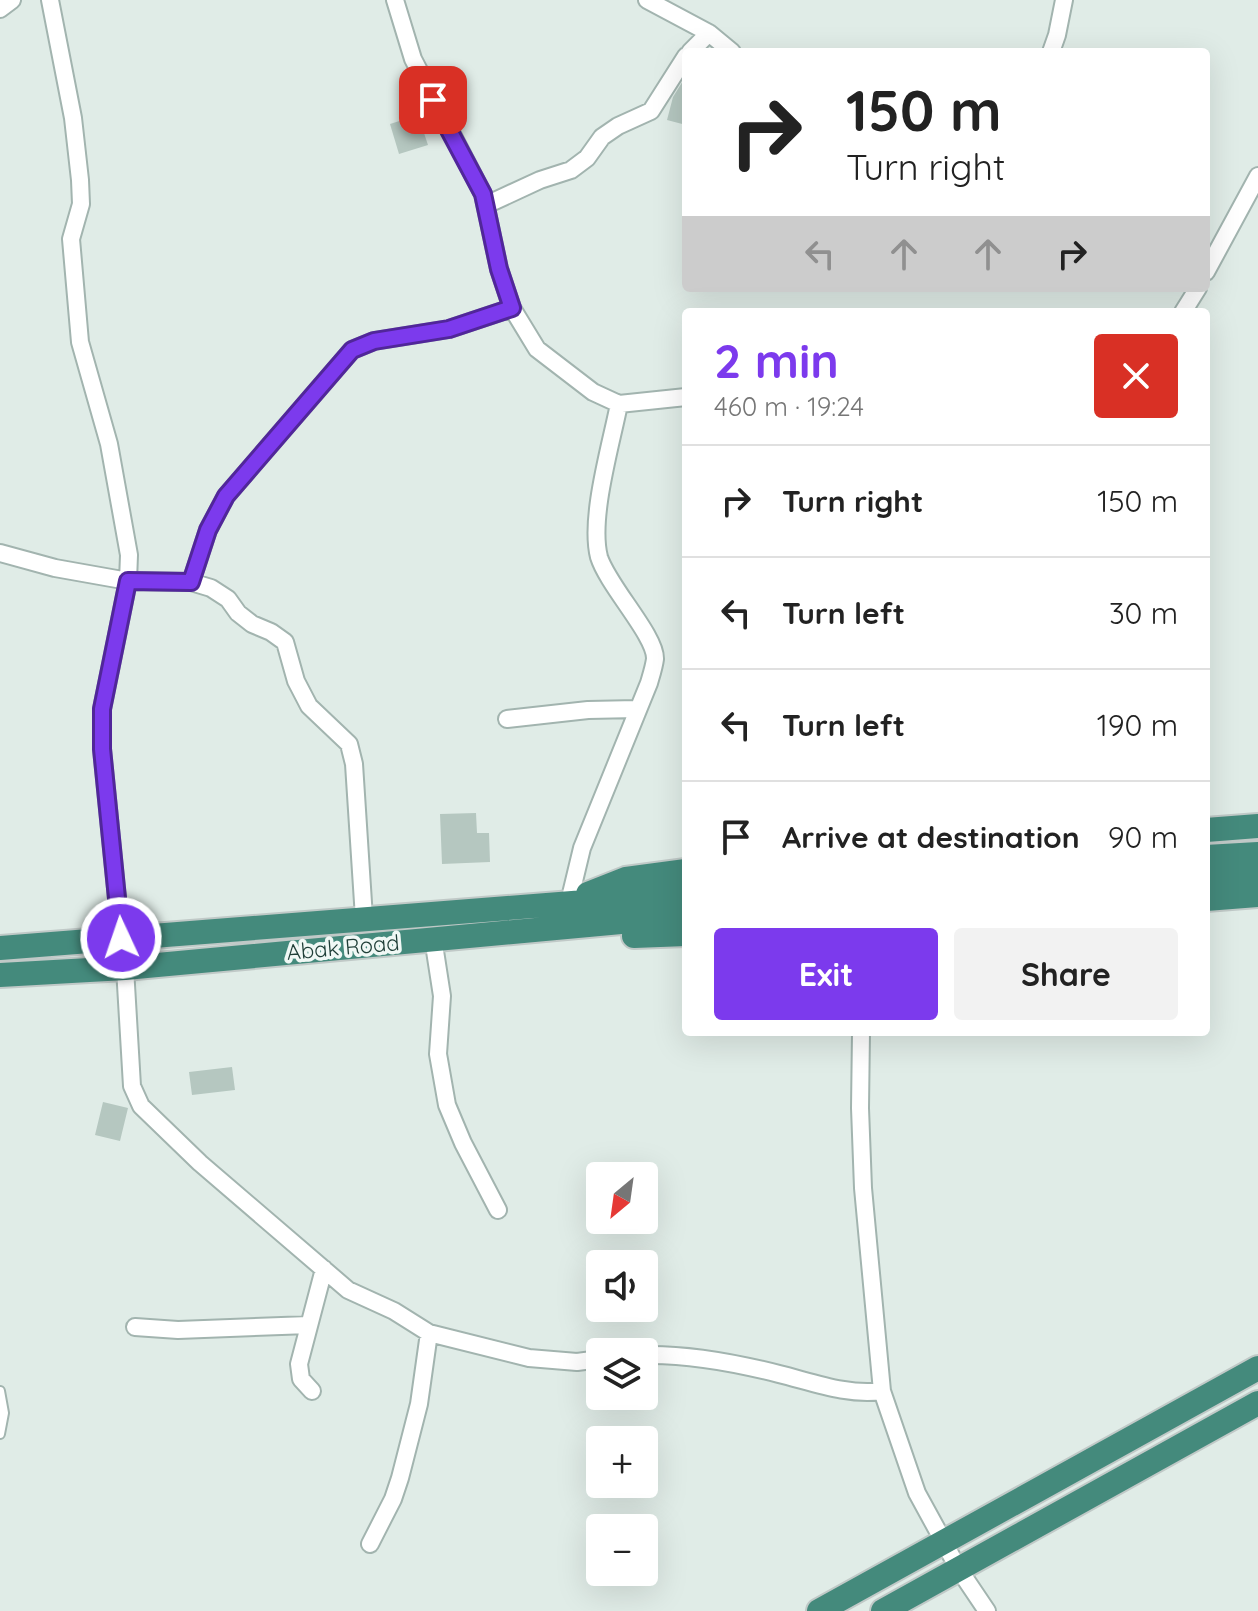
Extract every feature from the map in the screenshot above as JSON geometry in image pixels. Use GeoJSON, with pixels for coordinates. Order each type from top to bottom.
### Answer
{"type":"FeatureCollection","features":[{"type":"Feature","properties":{"kind":"highway"},"geometry":{"type":"LineString","coordinates":[[1210,830],[1258,826]]}},
{"type":"Feature","properties":{"kind":"highway"},"geometry":{"type":"LineString","coordinates":[[1210,857],[1258,854]]}},
{"type":"Feature","properties":{"kind":"highway"},"geometry":{"type":"LineString","coordinates":[[569,902],[626,879],[682,872]]}},
{"type":"Feature","properties":{"kind":"highway"},"geometry":{"type":"LineString","coordinates":[[1210,877],[1258,873]]}},
{"type":"Feature","properties":{"kind":"highway","name":"Abak Road"},"geometry":{"type":"LineString","coordinates":[[0,948],[682,894]]}},
{"type":"Feature","properties":{"kind":"highway"},"geometry":{"type":"LineString","coordinates":[[1210,899],[1258,895]]}},
{"type":"Feature","properties":{"kind":"highway","name":"Abak Road"},"geometry":{"type":"LineString","coordinates":[[0,975],[125,968],[682,916]]}},
{"type":"Feature","properties":{"kind":"highway"},"geometry":{"type":"LineString","coordinates":[[508,931],[632,936],[682,934]]}},
{"type":"Feature","properties":{"kind":"highway"},"geometry":{"type":"LineString","coordinates":[[819,1611],[1258,1368]]}},
{"type":"Feature","properties":{"kind":"highway"},"geometry":{"type":"LineString","coordinates":[[883,1611],[1258,1403]]}},
{"type":"Feature","properties":{"kind":"street"},"geometry":{"type":"LineString","coordinates":[[0,9],[12,0]]}},
{"type":"Feature","properties":{"kind":"street"},"geometry":{"type":"LineString","coordinates":[[50,0],[71,105],[80,180],[81,204],[71,239],[80,342],[109,444],[129,555],[128,581],[102,709],[102,749],[121,938]]}},
{"type":"Feature","properties":{"kind":"street"},"geometry":{"type":"LineString","coordinates":[[395,0],[413,59],[483,194],[499,269],[512,308],[537,349],[593,392],[619,404],[682,397]]}},
{"type":"Feature","properties":{"kind":"street"},"geometry":{"type":"LineString","coordinates":[[647,0],[709,33],[727,48]]}},
{"type":"Feature","properties":{"kind":"street"},"geometry":{"type":"LineString","coordinates":[[1052,48],[1064,0]]}},
{"type":"Feature","properties":{"kind":"street"},"geometry":{"type":"LineString","coordinates":[[694,48],[709,33]]}},
{"type":"Feature","properties":{"kind":"street"},"geometry":{"type":"LineString","coordinates":[[486,205],[540,180],[571,170],[587,158],[602,137],[651,111],[682,62]]}},
{"type":"Feature","properties":{"kind":"street"},"geometry":{"type":"LineString","coordinates":[[1210,265],[1258,176]]}},
{"type":"Feature","properties":{"kind":"street"},"geometry":{"type":"LineString","coordinates":[[191,582],[208,530],[226,496],[352,350],[374,341],[449,329],[512,308]]}},
{"type":"Feature","properties":{"kind":"street"},"geometry":{"type":"LineString","coordinates":[[569,902],[582,848],[649,683],[655,658],[651,640],[633,616],[600,558],[597,539],[597,514],[619,404]]}},
{"type":"Feature","properties":{"kind":"street"},"geometry":{"type":"LineString","coordinates":[[0,553],[55,568],[128,581],[191,582],[211,588],[228,599],[238,613],[252,624],[285,642],[296,681],[309,706],[349,744],[354,764],[364,918]]}},
{"type":"Feature","properties":{"kind":"street"},"geometry":{"type":"LineString","coordinates":[[507,719],[588,710],[637,709]]}},
{"type":"Feature","properties":{"kind":"street"},"geometry":{"type":"LineString","coordinates":[[433,938],[442,996],[438,1054],[447,1105],[498,1210]]}},
{"type":"Feature","properties":{"kind":"street"},"geometry":{"type":"LineString","coordinates":[[125,968],[132,1045],[132,1086],[141,1106],[200,1163],[348,1290],[394,1311],[429,1333],[529,1358],[586,1361]]}},
{"type":"Feature","properties":{"kind":"street"},"geometry":{"type":"LineString","coordinates":[[861,1036],[863,1188],[882,1391],[917,1493],[958,1568],[987,1611]]}},
{"type":"Feature","properties":{"kind":"street"},"geometry":{"type":"LineString","coordinates":[[312,1391],[301,1379],[299,1364],[324,1269]]}},
{"type":"Feature","properties":{"kind":"street"},"geometry":{"type":"LineString","coordinates":[[135,1327],[178,1330],[309,1325]]}},
{"type":"Feature","properties":{"kind":"street"},"geometry":{"type":"LineString","coordinates":[[370,1544],[400,1478],[408,1436],[419,1404],[429,1333]]}},
{"type":"Feature","properties":{"kind":"street"},"geometry":{"type":"LineString","coordinates":[[658,1355],[747,1366],[866,1393],[882,1391]]}},
{"type":"Feature","properties":{"kind":"lane"},"geometry":{"type":"LineString","coordinates":[[0,1391],[4,1413],[0,1434]]}},
{"type":"Feature","properties":{"kind":"building"},"geometry":{"type":"Polygon","coordinates":[[[682,82],[682,124],[667,120],[673,97],[682,82]]]}},
{"type":"Feature","properties":{"kind":"building"},"geometry":{"type":"Polygon","coordinates":[[[418,115],[428,145],[399,154],[390,124],[418,115]]]}},
{"type":"Feature","properties":{"kind":"building"},"geometry":{"type":"Polygon","coordinates":[[[476,813],[477,833],[489,833],[490,862],[442,864],[440,814],[476,813]]]}},
{"type":"Feature","properties":{"kind":"building"},"geometry":{"type":"Polygon","coordinates":[[[232,1067],[235,1090],[192,1095],[189,1072],[232,1067]]]}},
{"type":"Feature","properties":{"kind":"building"},"geometry":{"type":"Polygon","coordinates":[[[103,1102],[128,1108],[120,1141],[95,1135],[103,1102]]]}},
{"type":"Feature","properties":{"kind":"route"},"geometry":{"type":"LineString","coordinates":[[121,938],[102,749],[102,709],[128,581],[191,582],[208,530],[226,496],[352,350],[374,341],[476,322],[512,308],[499,269],[483,194],[433,100]]}}]}
